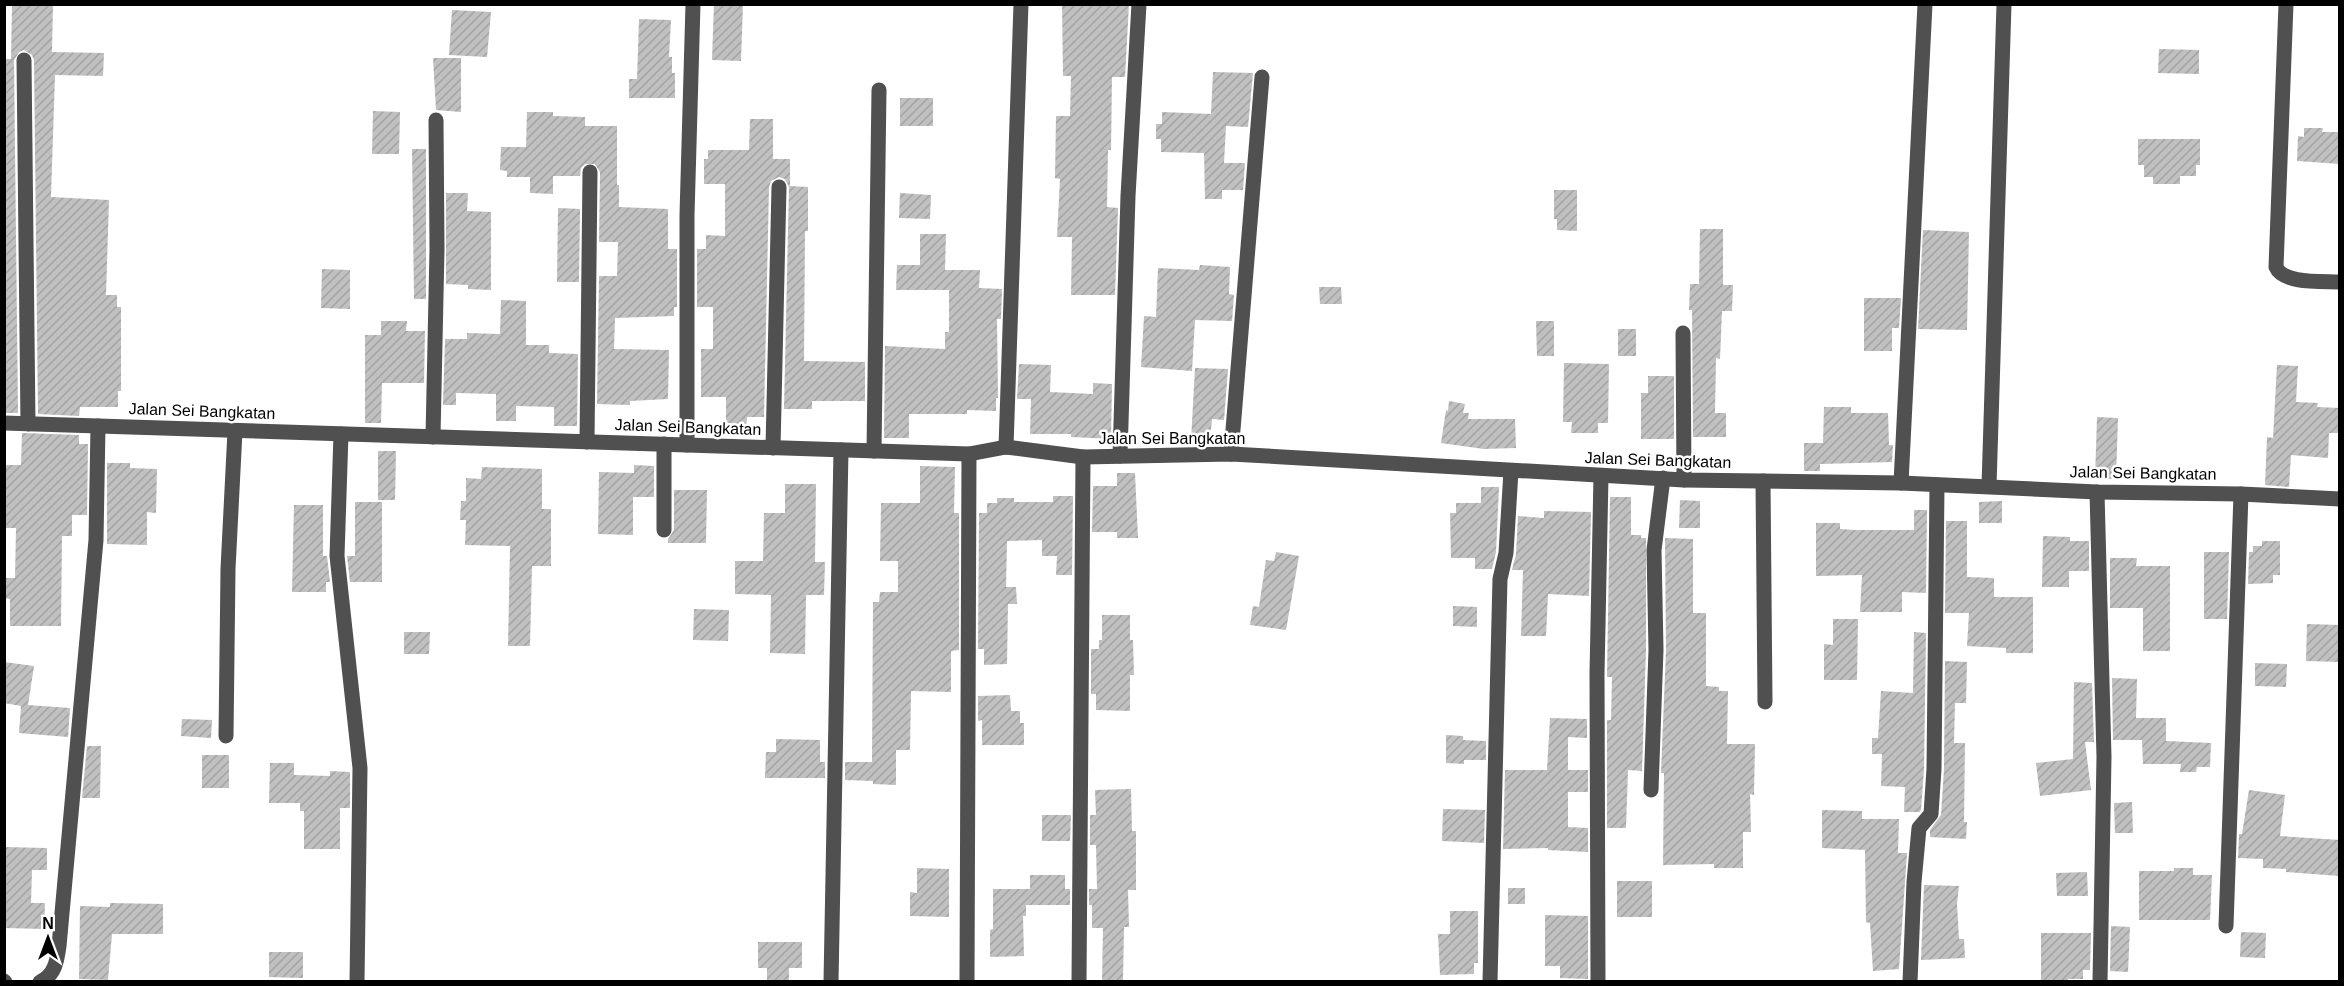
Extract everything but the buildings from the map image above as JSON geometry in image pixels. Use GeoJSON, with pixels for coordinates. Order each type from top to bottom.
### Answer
{"type":"FeatureCollection","features":[{"type":"Feature","properties":{"kind":"street"},"geometry":{"type":"LineString","coordinates":[[687,445],[687,215],[693,4]]}},
{"type":"Feature","properties":{"kind":"street"},"geometry":{"type":"LineString","coordinates":[[1006,447],[1021,4]]}},
{"type":"Feature","properties":{"kind":"street"},"geometry":{"type":"LineString","coordinates":[[1120,456],[1128,196],[1140,4]]}},
{"type":"Feature","properties":{"kind":"street"},"geometry":{"type":"LineString","coordinates":[[1901,483],[1925,4]]}},
{"type":"Feature","properties":{"kind":"street"},"geometry":{"type":"LineString","coordinates":[[1989,486],[2004,4]]}},
{"type":"Feature","properties":{"kind":"street"},"geometry":{"type":"LineString","coordinates":[[2286,4],[2276,267],[2278,273],[2287,279],[2340,282]]}},
{"type":"Feature","properties":{"kind":"street"},"geometry":{"type":"LineString","coordinates":[[24,60],[28,424]]}},
{"type":"Feature","properties":{"kind":"street"},"geometry":{"type":"LineString","coordinates":[[1230,454],[1262,77]]}},
{"type":"Feature","properties":{"kind":"street"},"geometry":{"type":"LineString","coordinates":[[874,451],[879,90]]}},
{"type":"Feature","properties":{"kind":"street"},"geometry":{"type":"LineString","coordinates":[[433,437],[437,249],[436,120]]}},
{"type":"Feature","properties":{"kind":"street"},"geometry":{"type":"LineString","coordinates":[[587,442],[590,172]]}},
{"type":"Feature","properties":{"kind":"street"},"geometry":{"type":"LineString","coordinates":[[773,448],[779,187]]}},
{"type":"Feature","properties":{"kind":"street"},"geometry":{"type":"LineString","coordinates":[[1683,333],[1684,480]]}},
{"type":"Feature","properties":{"kind":"street","name":"Jalan Sei Bangkatan"},"geometry":{"type":"LineString","coordinates":[[4,423],[969,454],[1006,447],[1083,457],[1230,454],[1684,480],[1901,483],[2097,492],[2241,494],[2340,499]]}},
{"type":"Feature","properties":{"kind":"street"},"geometry":{"type":"LineString","coordinates":[[40,981],[52,973],[57,962],[59,946],[96,540],[98,426]]}},
{"type":"Feature","properties":{"kind":"street"},"geometry":{"type":"LineString","coordinates":[[226,735],[228,569],[236,430]]}},
{"type":"Feature","properties":{"kind":"street"},"geometry":{"type":"LineString","coordinates":[[341,434],[337,556],[360,768],[357,981]]}},
{"type":"Feature","properties":{"kind":"street"},"geometry":{"type":"LineString","coordinates":[[664,444],[664,530]]}},
{"type":"Feature","properties":{"kind":"street"},"geometry":{"type":"LineString","coordinates":[[831,981],[841,450]]}},
{"type":"Feature","properties":{"kind":"street"},"geometry":{"type":"LineString","coordinates":[[967,981],[969,454]]}},
{"type":"Feature","properties":{"kind":"street"},"geometry":{"type":"LineString","coordinates":[[1079,981],[1083,457]]}},
{"type":"Feature","properties":{"kind":"street"},"geometry":{"type":"LineString","coordinates":[[1490,981],[1500,579],[1506,553],[1511,471]]}},
{"type":"Feature","properties":{"kind":"street"},"geometry":{"type":"LineString","coordinates":[[1598,981],[1597,674],[1601,476]]}},
{"type":"Feature","properties":{"kind":"street"},"geometry":{"type":"LineString","coordinates":[[1651,790],[1656,650],[1654,550],[1663,478]]}},
{"type":"Feature","properties":{"kind":"street"},"geometry":{"type":"LineString","coordinates":[[1763,481],[1765,702]]}},
{"type":"Feature","properties":{"kind":"street"},"geometry":{"type":"LineString","coordinates":[[1910,981],[1914,882],[1919,828],[1931,814],[1934,770],[1937,485]]}},
{"type":"Feature","properties":{"kind":"street"},"geometry":{"type":"LineString","coordinates":[[2097,492],[2104,757],[2100,981]]}},
{"type":"Feature","properties":{"kind":"street"},"geometry":{"type":"LineString","coordinates":[[2226,926],[2241,494]]}}]}
